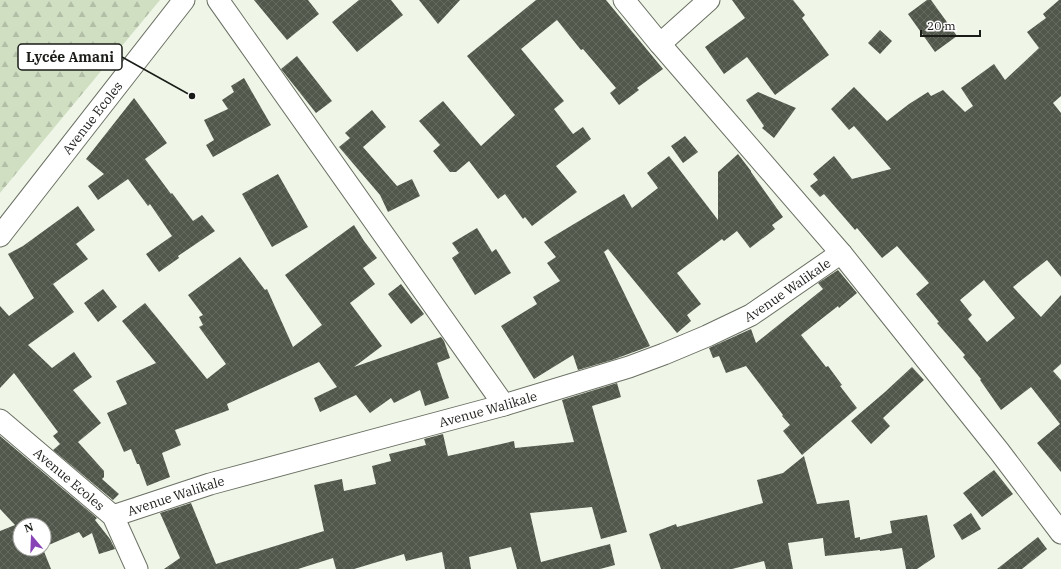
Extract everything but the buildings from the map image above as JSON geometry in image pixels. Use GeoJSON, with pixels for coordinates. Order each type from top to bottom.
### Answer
{"type":"FeatureCollection","features":[{"type":"Feature","properties":{"kind":"street","name":"Avenue Ecoles"},"geometry":{"type":"LineString","coordinates":[[0,236],[184,0]]}},
{"type":"Feature","properties":{"kind":"street"},"geometry":{"type":"LineString","coordinates":[[218,0],[504,405]]}},
{"type":"Feature","properties":{"kind":"street","name":"Avenue Walikale"},"geometry":{"type":"LineString","coordinates":[[624,0],[660,44],[841,253],[999,451],[1061,533]]}},
{"type":"Feature","properties":{"kind":"street"},"geometry":{"type":"LineString","coordinates":[[660,44],[709,0]]}},
{"type":"Feature","properties":{"kind":"street","name":"Avenue Walikale"},"geometry":{"type":"LineString","coordinates":[[113,516],[210,484],[504,405],[629,367],[707,336],[751,315],[841,253]]}},
{"type":"Feature","properties":{"kind":"street","name":"Avenue Ecoles"},"geometry":{"type":"LineString","coordinates":[[0,420],[113,516],[137,569]]}},
{"type":"Feature","properties":{"kind":"green space"},"geometry":{"type":"Polygon","coordinates":[[[0,0],[160,0],[0,193],[0,0]]]}},
{"type":"Feature","properties":{"kind":"place","name":"Lycée Amani"},"geometry":{"type":"Point","coordinates":[192,96]}}]}
